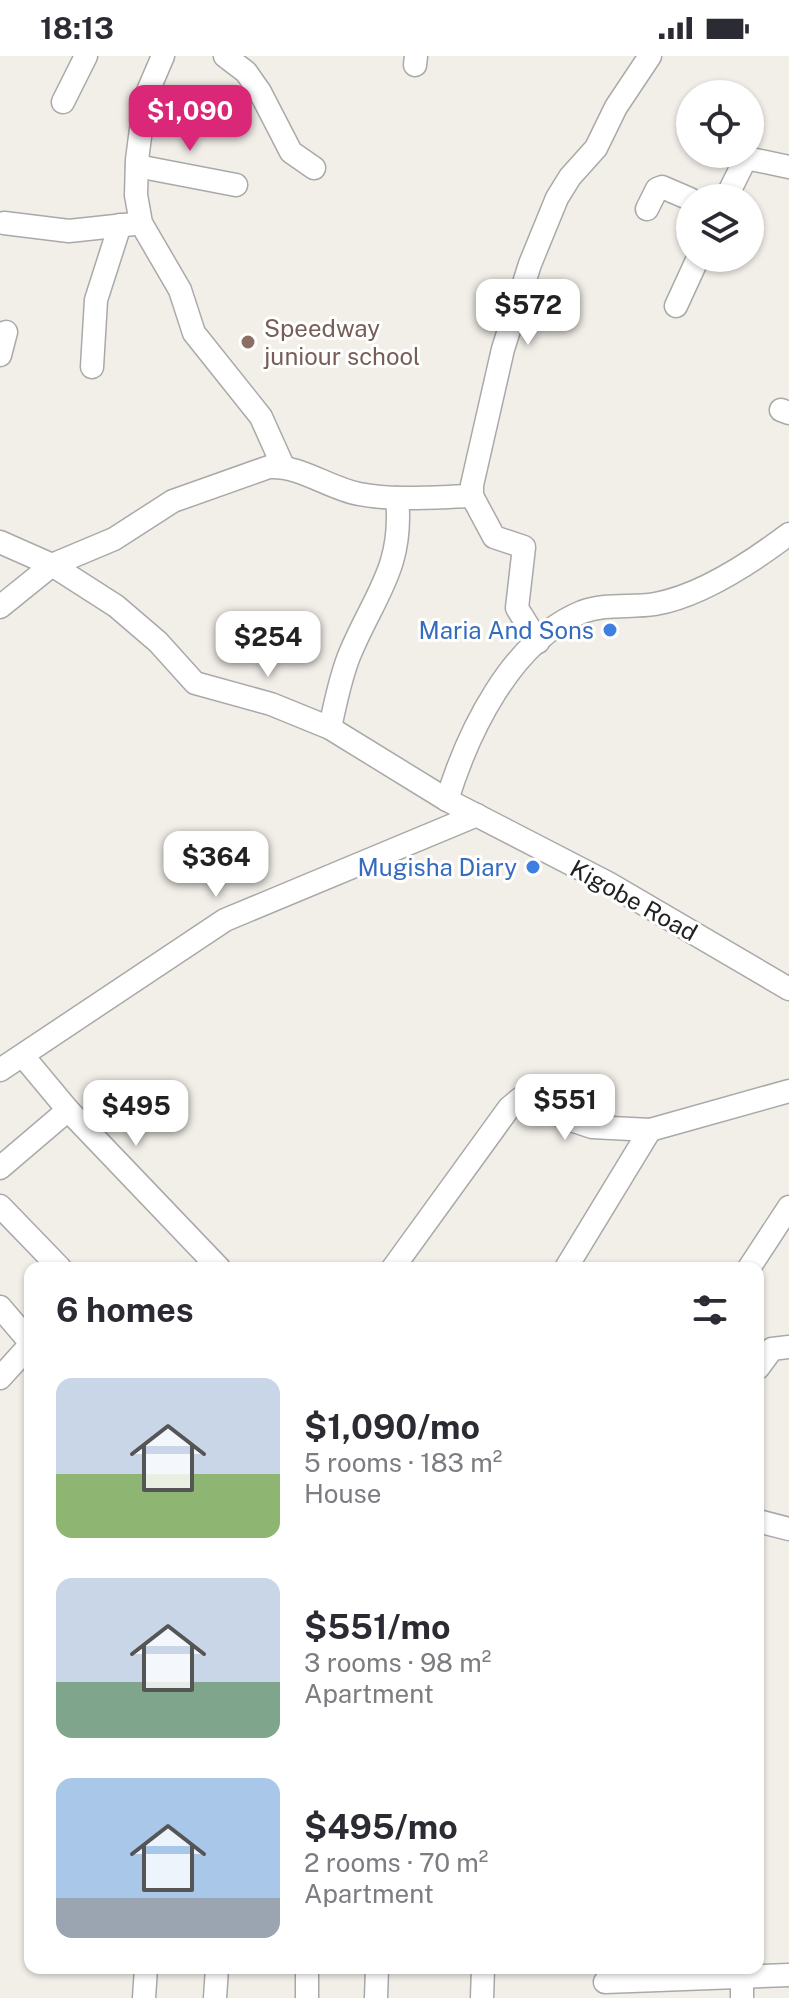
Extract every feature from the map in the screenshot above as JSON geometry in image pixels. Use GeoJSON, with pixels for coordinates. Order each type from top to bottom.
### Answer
{"type":"FeatureCollection","features":[{"type":"Feature","properties":{"kind":"street"},"geometry":{"type":"LineString","coordinates":[[63,102],[86,56]]}},
{"type":"Feature","properties":{"kind":"street"},"geometry":{"type":"LineString","coordinates":[[92,367],[96,300],[130,224],[136,195],[145,98],[163,56]]}},
{"type":"Feature","properties":{"kind":"street"},"geometry":{"type":"LineString","coordinates":[[225,56],[246,72],[260,92],[291,152],[314,168]]}},
{"type":"Feature","properties":{"kind":"street"},"geometry":{"type":"LineString","coordinates":[[538,642],[517,608],[524,547],[494,537],[472,496],[480,439],[503,349],[530,264],[557,198],[570,177],[596,148],[616,107],[650,56]]}},
{"type":"Feature","properties":{"kind":"street"},"geometry":{"type":"LineString","coordinates":[[733,184],[746,158],[789,167]]}},
{"type":"Feature","properties":{"kind":"street"},"geometry":{"type":"LineString","coordinates":[[137,166],[236,185]]}},
{"type":"Feature","properties":{"kind":"street"},"geometry":{"type":"LineString","coordinates":[[647,209],[657,189],[662,187],[676,193]]}},
{"type":"Feature","properties":{"kind":"street"},"geometry":{"type":"LineString","coordinates":[[4,223],[69,231],[130,224]]}},
{"type":"Feature","properties":{"kind":"street"},"geometry":{"type":"LineString","coordinates":[[130,224],[180,290],[194,333],[261,417],[283,466]]}},
{"type":"Feature","properties":{"kind":"street"},"geometry":{"type":"LineString","coordinates":[[676,306],[692,272]]}},
{"type":"Feature","properties":{"kind":"street"},"geometry":{"type":"LineString","coordinates":[[0,355],[6,332]]}},
{"type":"Feature","properties":{"kind":"street"},"geometry":{"type":"LineString","coordinates":[[0,607],[52,565],[114,539],[162,507],[245,473],[283,466],[346,491],[397,498],[472,496]]}},
{"type":"Feature","properties":{"kind":"street"},"geometry":{"type":"LineString","coordinates":[[330,728],[349,657],[397,553],[400,526],[397,498]]}},
{"type":"Feature","properties":{"kind":"street"},"geometry":{"type":"LineString","coordinates":[[447,800],[475,724],[492,695],[538,642],[582,612],[600,607],[652,604],[699,590],[789,534]]}},
{"type":"Feature","properties":{"kind":"street","name":"Kigobe Road"},"geometry":{"type":"LineString","coordinates":[[0,542],[52,565],[116,606],[158,642],[195,683],[271,704],[330,728],[447,800],[608,883],[789,989]]}},
{"type":"Feature","properties":{"kind":"street"},"geometry":{"type":"LineString","coordinates":[[0,1070],[225,920],[477,815]]}},
{"type":"Feature","properties":{"kind":"street"},"geometry":{"type":"LineString","coordinates":[[23,1056],[68,1110],[213,1262]]}},
{"type":"Feature","properties":{"kind":"street"},"geometry":{"type":"LineString","coordinates":[[397,1262],[514,1102],[535,1100],[565,1118],[592,1127],[650,1130],[789,1091]]}},
{"type":"Feature","properties":{"kind":"street"},"geometry":{"type":"LineString","coordinates":[[0,1168],[68,1110]]}},
{"type":"Feature","properties":{"kind":"street"},"geometry":{"type":"LineString","coordinates":[[570,1262],[650,1130]]}},
{"type":"Feature","properties":{"kind":"street"},"geometry":{"type":"LineString","coordinates":[[0,1206],[54,1262]]}},
{"type":"Feature","properties":{"kind":"street"},"geometry":{"type":"LineString","coordinates":[[753,1262],[789,1207]]}},
{"type":"Feature","properties":{"kind":"street"},"geometry":{"type":"LineString","coordinates":[[0,1307],[24,1337]]}},
{"type":"Feature","properties":{"kind":"street"},"geometry":{"type":"LineString","coordinates":[[764,1360],[772,1349],[789,1347]]}},
{"type":"Feature","properties":{"kind":"street"},"geometry":{"type":"LineString","coordinates":[[0,1378],[24,1351]]}},
{"type":"Feature","properties":{"kind":"street"},"geometry":{"type":"LineString","coordinates":[[764,1523],[789,1529]]}},
{"type":"Feature","properties":{"kind":"street"},"geometry":{"type":"LineString","coordinates":[[144,1998],[146,1974]]}},
{"type":"Feature","properties":{"kind":"street"},"geometry":{"type":"LineString","coordinates":[[215,1998],[217,1974]]}},
{"type":"Feature","properties":{"kind":"street"},"geometry":{"type":"LineString","coordinates":[[307,1974],[307,1998]]}},
{"type":"Feature","properties":{"kind":"street"},"geometry":{"type":"LineString","coordinates":[[376,1998],[377,1974]]}},
{"type":"Feature","properties":{"kind":"street"},"geometry":{"type":"LineString","coordinates":[[482,1998],[483,1974]]}},
{"type":"Feature","properties":{"kind":"street"},"geometry":{"type":"LineString","coordinates":[[605,1983],[742,1987],[789,1975]]}},
{"type":"Feature","properties":{"kind":"place","name":"Speedway juniour school"},"geometry":{"type":"Point","coordinates":[248,342]}},
{"type":"Feature","properties":{"kind":"place","name":"Maria And Sons"},"geometry":{"type":"Point","coordinates":[610,630]}},
{"type":"Feature","properties":{"kind":"place","name":"Mugisha Diary"},"geometry":{"type":"Point","coordinates":[533,867]}}]}
